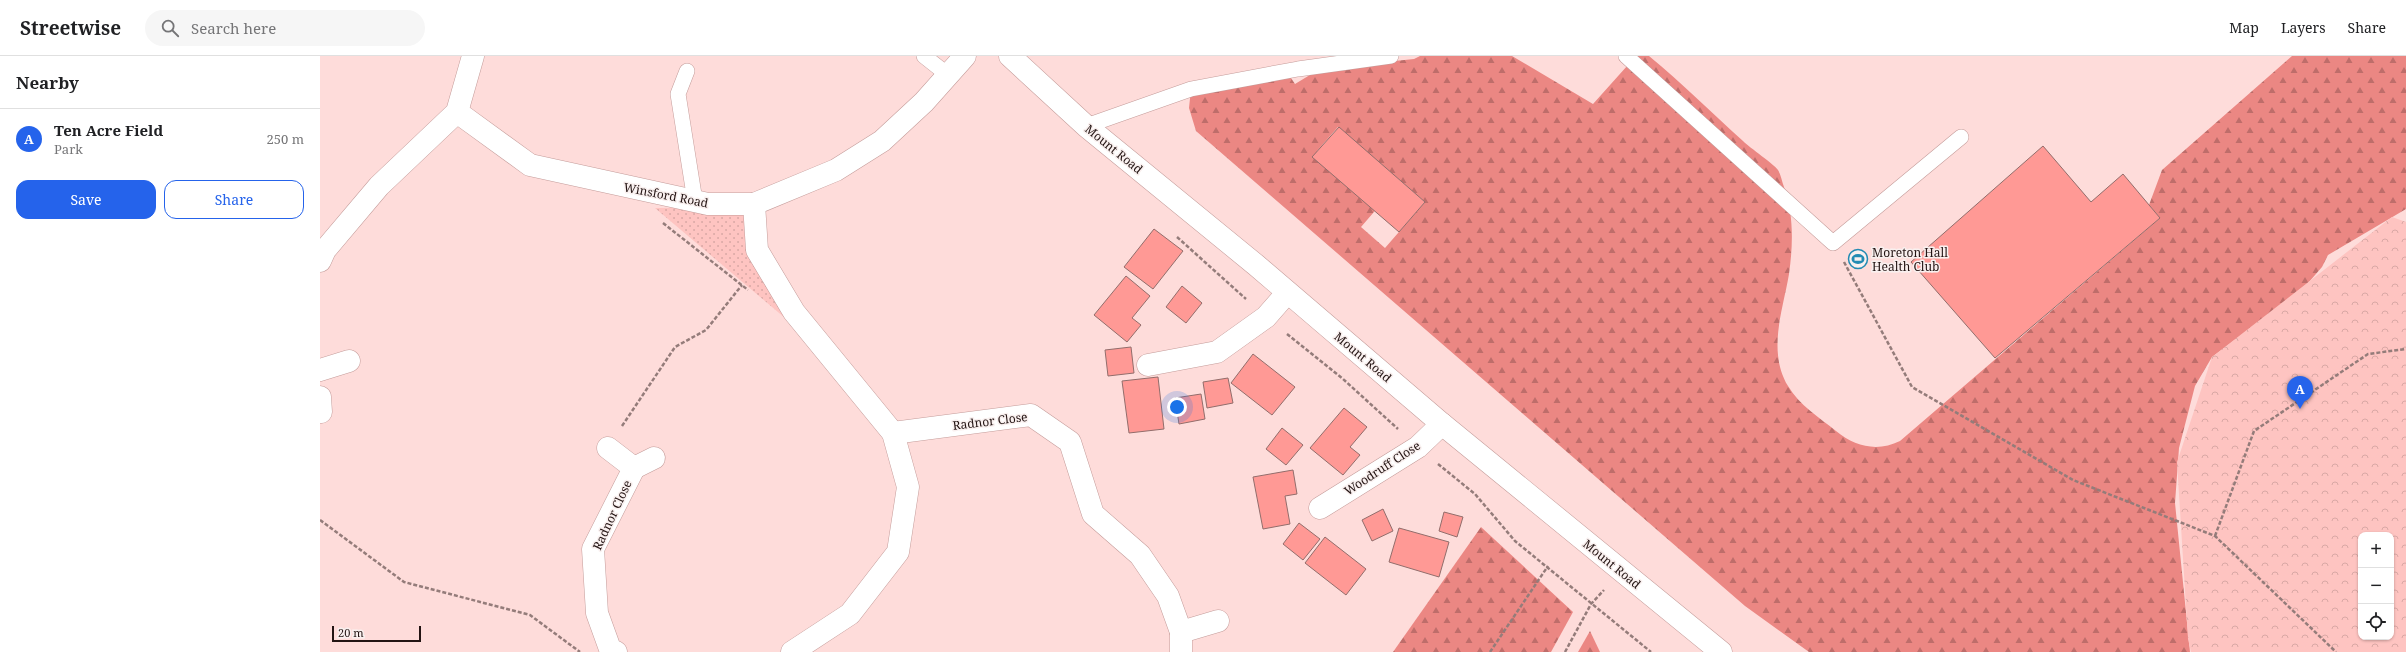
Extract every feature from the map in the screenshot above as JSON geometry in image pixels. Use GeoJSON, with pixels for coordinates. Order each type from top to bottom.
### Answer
{"type":"FeatureCollection","features":[{"type":"Feature","properties":{"kind":"street"},"geometry":{"type":"LineString","coordinates":[[320,261],[325,250],[379,186],[457,112],[473,56]]}},
{"type":"Feature","properties":{"kind":"street","name":"Winsford Road"},"geometry":{"type":"LineString","coordinates":[[457,112],[530,165],[708,204],[754,204],[836,170],[882,141],[924,102],[965,56]]}},
{"type":"Feature","properties":{"kind":"street","name":"Mount Road"},"geometry":{"type":"LineString","coordinates":[[1010,56],[1086,126],[1288,293],[1442,424],[1721,652]]}},
{"type":"Feature","properties":{"kind":"street"},"geometry":{"type":"LineString","coordinates":[[754,204],[757,250],[794,312],[893,433],[908,487],[898,552],[850,614],[792,652]]}},
{"type":"Feature","properties":{"kind":"street"},"geometry":{"type":"LineString","coordinates":[[1148,365],[1217,352],[1266,317],[1288,293]]}},
{"type":"Feature","properties":{"kind":"street"},"geometry":{"type":"LineString","coordinates":[[320,370],[349,361]]}},
{"type":"Feature","properties":{"kind":"street","name":"Radnor Close"},"geometry":{"type":"LineString","coordinates":[[893,433],[1031,415],[1070,442],[1093,514],[1140,555],[1168,596],[1181,642],[1218,621]]}},
{"type":"Feature","properties":{"kind":"street","name":"Woodruff Close"},"geometry":{"type":"LineString","coordinates":[[1320,508],[1418,447],[1442,424]]}},
{"type":"Feature","properties":{"kind":"street","name":"Radnor Close"},"geometry":{"type":"LineString","coordinates":[[608,448],[634,468]]}},
{"type":"Feature","properties":{"kind":"street","name":"Radnor Close"},"geometry":{"type":"LineString","coordinates":[[616,652],[610,649],[597,613],[593,549],[634,468],[654,458]]}},
{"type":"Feature","properties":{"kind":"lane"},"geometry":{"type":"LineString","coordinates":[[924,56],[948,75]]}},
{"type":"Feature","properties":{"kind":"lane"},"geometry":{"type":"LineString","coordinates":[[1086,126],[1191,89],[1316,62],[1390,56]]}},
{"type":"Feature","properties":{"kind":"lane"},"geometry":{"type":"LineString","coordinates":[[1626,56],[1833,243],[1961,137]]}},
{"type":"Feature","properties":{"kind":"lane"},"geometry":{"type":"LineString","coordinates":[[687,71],[678,94],[695,201]]}},
{"type":"Feature","properties":{"kind":"path"},"geometry":{"type":"LineString","coordinates":[[658,219],[754,295]]}},
{"type":"Feature","properties":{"kind":"path"},"geometry":{"type":"LineString","coordinates":[[1176,237],[1266,317],[1343,379],[1418,447],[1475,494],[1515,541],[1548,566],[1591,604],[1651,652]]}},
{"type":"Feature","properties":{"kind":"path"},"geometry":{"type":"LineString","coordinates":[[1833,243],[1912,387],[2073,480],[2215,536],[2336,652]]}},
{"type":"Feature","properties":{"kind":"path"},"geometry":{"type":"LineString","coordinates":[[608,448],[675,347],[706,330],[742,286]]}},
{"type":"Feature","properties":{"kind":"path"},"geometry":{"type":"LineString","coordinates":[[2215,536],[2254,431],[2368,354],[2406,349]]}},
{"type":"Feature","properties":{"kind":"path"},"geometry":{"type":"LineString","coordinates":[[320,520],[404,582],[530,615],[580,652]]}},
{"type":"Feature","properties":{"kind":"path"},"geometry":{"type":"LineString","coordinates":[[1490,652],[1548,566]]}},
{"type":"Feature","properties":{"kind":"path"},"geometry":{"type":"LineString","coordinates":[[1565,652],[1591,604],[1622,571]]}},
{"type":"Feature","properties":{"kind":"green space"},"geometry":{"type":"Polygon","coordinates":[[[1420,56],[1512,56],[1593,104],[1636,56],[1649,56],[1661,66],[1746,144],[1778,170],[1790,208],[1792,230],[1789,274],[1778,330],[1778,359],[1782,373],[1793,393],[1810,411],[1851,441],[1867,446],[1883,446],[1900,441],[2160,218],[2149,205],[2162,170],[2292,56],[2406,56],[2406,209],[2328,255],[2322,267],[2302,290],[2212,357],[2195,386],[2179,448],[2175,503],[2190,652],[1809,652],[1745,606],[1196,131],[1189,108],[1191,89],[1285,69],[1295,84],[1328,64],[1375,63],[1414,59],[1420,56]],[[1338,127],[1317,151],[1380,205],[1361,227],[1385,248],[1425,202],[1338,127]]]}},
{"type":"Feature","properties":{"kind":"green space"},"geometry":{"type":"Polygon","coordinates":[[[754,207],[757,250],[805,335],[655,208],[754,207]]]}},
{"type":"Feature","properties":{"kind":"green space"},"geometry":{"type":"Polygon","coordinates":[[[2392,217],[2406,222],[2406,652],[2191,652],[2188,639],[2177,462],[2212,357],[2392,217]]]}},
{"type":"Feature","properties":{"kind":"green space"},"geometry":{"type":"Polygon","coordinates":[[[1481,527],[1573,612],[1551,652],[1393,652],[1481,527]]]}},
{"type":"Feature","properties":{"kind":"green space"},"geometry":{"type":"Polygon","coordinates":[[[1590,631],[1600,652],[1578,652],[1590,631]]]}},
{"type":"Feature","properties":{"kind":"building"},"geometry":{"type":"Polygon","coordinates":[[[1339,127],[1425,202],[1399,232],[1312,157],[1339,127]]]}},
{"type":"Feature","properties":{"kind":"building"},"geometry":{"type":"Polygon","coordinates":[[[2043,146],[2091,202],[2123,174],[2160,218],[1995,358],[1911,262],[2043,146]]]}},
{"type":"Feature","properties":{"kind":"building"},"geometry":{"type":"Polygon","coordinates":[[[1154,229],[1183,251],[1153,289],[1124,267],[1154,229]]]}},
{"type":"Feature","properties":{"kind":"building"},"geometry":{"type":"Polygon","coordinates":[[[1126,276],[1150,296],[1132,318],[1141,325],[1127,342],[1094,315],[1126,276]]]}},
{"type":"Feature","properties":{"kind":"building"},"geometry":{"type":"Polygon","coordinates":[[[1182,286],[1202,303],[1186,323],[1166,307],[1182,286]]]}},
{"type":"Feature","properties":{"kind":"building"},"geometry":{"type":"Polygon","coordinates":[[[1131,347],[1134,373],[1108,376],[1105,350],[1131,347]]]}},
{"type":"Feature","properties":{"kind":"building"},"geometry":{"type":"Polygon","coordinates":[[[1253,354],[1295,387],[1272,415],[1231,383],[1253,354]]]}},
{"type":"Feature","properties":{"kind":"building"},"geometry":{"type":"Polygon","coordinates":[[[1158,377],[1164,429],[1129,433],[1122,381],[1158,377]]]}},
{"type":"Feature","properties":{"kind":"building"},"geometry":{"type":"Polygon","coordinates":[[[1228,378],[1233,403],[1207,408],[1203,382],[1228,378]]]}},
{"type":"Feature","properties":{"kind":"building"},"geometry":{"type":"Polygon","coordinates":[[[1201,394],[1205,419],[1179,424],[1175,398],[1201,394]]]}},
{"type":"Feature","properties":{"kind":"building"},"geometry":{"type":"Polygon","coordinates":[[[1344,408],[1367,427],[1350,447],[1360,455],[1343,475],[1310,448],[1344,408]]]}},
{"type":"Feature","properties":{"kind":"building"},"geometry":{"type":"Polygon","coordinates":[[[1282,428],[1303,445],[1286,465],[1266,449],[1282,428]]]}},
{"type":"Feature","properties":{"kind":"building"},"geometry":{"type":"Polygon","coordinates":[[[1293,470],[1297,494],[1285,496],[1290,524],[1263,529],[1253,477],[1293,470]]]}},
{"type":"Feature","properties":{"kind":"building"},"geometry":{"type":"Polygon","coordinates":[[[1383,509],[1393,531],[1372,541],[1362,520],[1383,509]]]}},
{"type":"Feature","properties":{"kind":"building"},"geometry":{"type":"Polygon","coordinates":[[[1444,512],[1463,517],[1457,537],[1439,531],[1444,512]]]}},
{"type":"Feature","properties":{"kind":"building"},"geometry":{"type":"Polygon","coordinates":[[[1299,523],[1320,539],[1303,560],[1283,544],[1299,523]]]}},
{"type":"Feature","properties":{"kind":"building"},"geometry":{"type":"Polygon","coordinates":[[[1399,528],[1449,542],[1439,577],[1389,562],[1399,528]]]}},
{"type":"Feature","properties":{"kind":"building"},"geometry":{"type":"Polygon","coordinates":[[[1325,537],[1366,569],[1346,595],[1305,563],[1325,537]]]}},
{"type":"Feature","properties":{"kind":"place","name":"Moreton Hall Health Club"},"geometry":{"type":"Point","coordinates":[1858,259]}},
{"type":"Feature","properties":{"kind":"place","name":"Ten Acre Field"},"geometry":{"type":"Point","coordinates":[2300,409]}}]}
